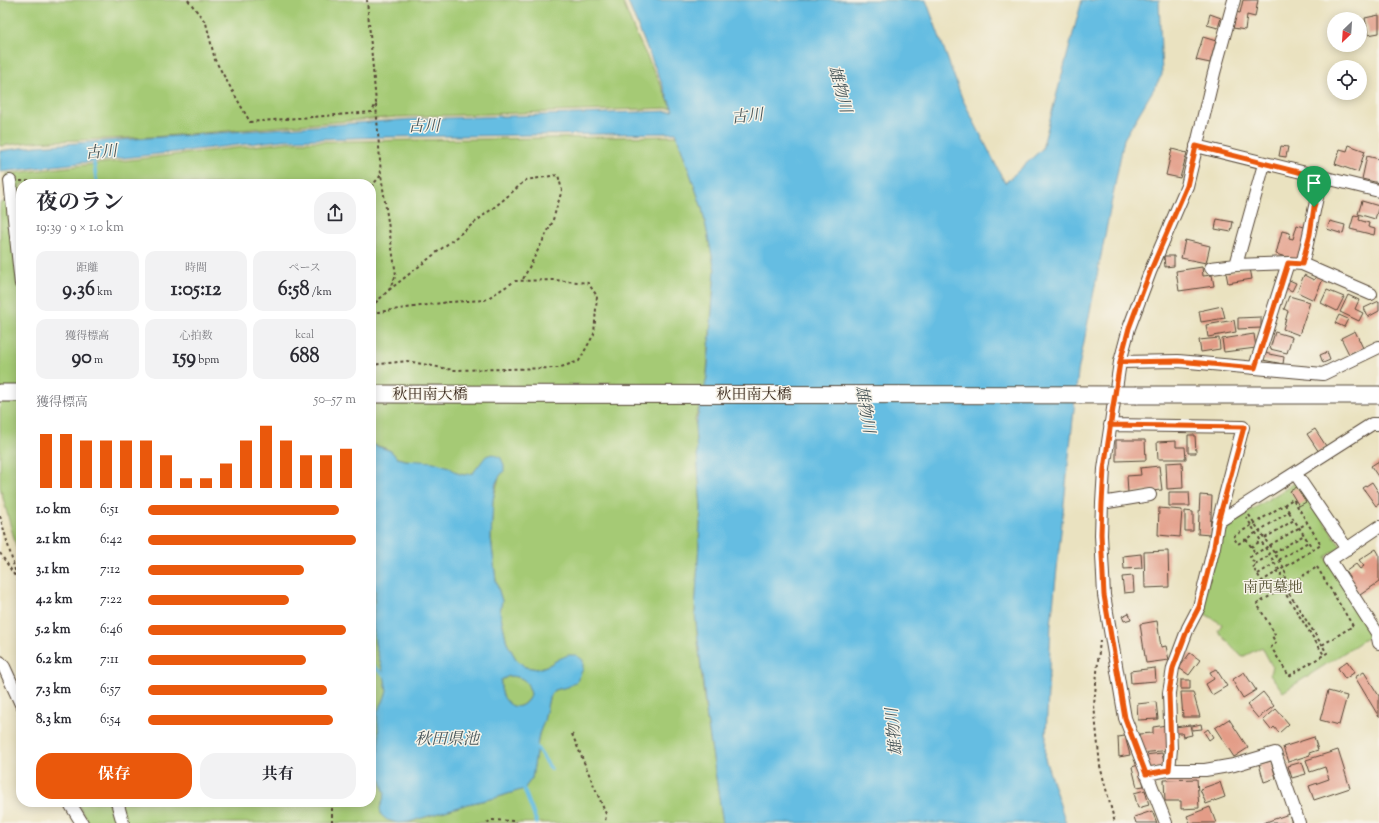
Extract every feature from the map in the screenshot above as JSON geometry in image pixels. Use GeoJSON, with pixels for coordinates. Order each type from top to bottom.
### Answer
{"type":"FeatureCollection","features":[{"type":"Feature","properties":{"kind":"street"},"geometry":{"type":"LineString","coordinates":[[1166,823],[1125,718],[1118,679],[1104,595],[1101,534],[1104,469],[1120,362],[1129,328],[1150,272],[1187,186],[1214,73],[1234,0]]}},
{"type":"Feature","properties":{"kind":"street"},"geometry":{"type":"LineString","coordinates":[[1196,146],[1264,164],[1379,191]]}},
{"type":"Feature","properties":{"kind":"street"},"geometry":{"type":"LineString","coordinates":[[1236,265],[1264,164]]}},
{"type":"Feature","properties":{"kind":"street"},"geometry":{"type":"LineString","coordinates":[[1302,264],[1310,234],[1314,207],[1322,178]]}},
{"type":"Feature","properties":{"kind":"street"},"geometry":{"type":"LineString","coordinates":[[10,181],[16,237]]}},
{"type":"Feature","properties":{"kind":"street"},"geometry":{"type":"LineString","coordinates":[[1255,368],[1288,263]]}},
{"type":"Feature","properties":{"kind":"street"},"geometry":{"type":"LineString","coordinates":[[1211,268],[1236,265],[1288,263],[1302,264],[1371,294]]}},
{"type":"Feature","properties":{"kind":"street"},"geometry":{"type":"LineString","coordinates":[[1120,362],[1178,361],[1323,374],[1379,347]]}},
{"type":"Feature","properties":{"kind":"street"},"geometry":{"type":"LineString","coordinates":[[0,393],[16,393]]}},
{"type":"Feature","properties":{"kind":"street","name":"秋田南大橋"},"geometry":{"type":"LineString","coordinates":[[376,394],[1137,396],[1379,395]]}},
{"type":"Feature","properties":{"kind":"street"},"geometry":{"type":"LineString","coordinates":[[1218,522],[1372,424],[1379,424]]}},
{"type":"Feature","properties":{"kind":"street"},"geometry":{"type":"LineString","coordinates":[[1110,425],[1244,427],[1218,522],[1214,547],[1199,607],[1188,628],[1173,668],[1169,693],[1171,749],[1169,770]]}},
{"type":"Feature","properties":{"kind":"street"},"geometry":{"type":"LineString","coordinates":[[1295,473],[1347,549]]}},
{"type":"Feature","properties":{"kind":"street"},"geometry":{"type":"LineString","coordinates":[[1102,503],[1150,495]]}},
{"type":"Feature","properties":{"kind":"street"},"geometry":{"type":"LineString","coordinates":[[1378,636],[1330,560],[1379,527]]}},
{"type":"Feature","properties":{"kind":"street"},"geometry":{"type":"LineString","coordinates":[[0,655],[2,664],[16,693]]}},
{"type":"Feature","properties":{"kind":"street"},"geometry":{"type":"LineString","coordinates":[[1146,774],[1169,770],[1205,770],[1227,767],[1274,753],[1300,823]]}},
{"type":"Feature","properties":{"kind":"street"},"geometry":{"type":"LineString","coordinates":[[72,807],[82,823]]}},
{"type":"Feature","properties":{"kind":"street"},"geometry":{"type":"LineString","coordinates":[[118,807],[123,823]]}},
{"type":"Feature","properties":{"kind":"path"},"geometry":{"type":"LineString","coordinates":[[188,0],[206,23],[215,60],[250,122],[372,112],[376,103]]}},
{"type":"Feature","properties":{"kind":"path"},"geometry":{"type":"LineString","coordinates":[[367,0],[381,175],[396,275],[389,290]]}},
{"type":"Feature","properties":{"kind":"path"},"geometry":{"type":"LineString","coordinates":[[376,181],[381,175]]}},
{"type":"Feature","properties":{"kind":"path"},"geometry":{"type":"LineString","coordinates":[[376,302],[502,201],[526,180],[558,175],[562,190],[552,223],[522,281]]}},
{"type":"Feature","properties":{"kind":"path"},"geometry":{"type":"LineString","coordinates":[[10,181],[16,181]]}},
{"type":"Feature","properties":{"kind":"path"},"geometry":{"type":"LineString","coordinates":[[376,312],[450,302],[485,300],[515,281],[555,280],[588,283],[596,296],[594,334],[579,361],[558,368],[453,370],[407,361],[376,364]]}},
{"type":"Feature","properties":{"kind":"path"},"geometry":{"type":"LineString","coordinates":[[1289,512],[1238,544],[1233,537],[1293,499],[1321,545],[1262,581],[1253,568],[1255,564],[1250,557],[1307,523]]}},
{"type":"Feature","properties":{"kind":"path"},"geometry":{"type":"LineString","coordinates":[[1285,504],[1314,550]]}},
{"type":"Feature","properties":{"kind":"path"},"geometry":{"type":"LineString","coordinates":[[1247,513],[1260,530],[1284,568],[1286,573],[1284,588],[1324,655]]}},
{"type":"Feature","properties":{"kind":"path"},"geometry":{"type":"LineString","coordinates":[[1244,515],[1280,570],[1280,585],[1284,588],[1327,653],[1289,676],[1271,647],[1276,644],[1272,636],[1275,634],[1257,604],[1284,588],[1317,567],[1353,626],[1322,645]]}},
{"type":"Feature","properties":{"kind":"path"},"geometry":{"type":"LineString","coordinates":[[0,516],[16,575]]}},
{"type":"Feature","properties":{"kind":"path"},"geometry":{"type":"LineString","coordinates":[[1251,547],[1294,520]]}},
{"type":"Feature","properties":{"kind":"path"},"geometry":{"type":"LineString","coordinates":[[1274,553],[1304,535]]}},
{"type":"Feature","properties":{"kind":"path"},"geometry":{"type":"LineString","coordinates":[[1246,539],[1256,554]]}},
{"type":"Feature","properties":{"kind":"path"},"geometry":{"type":"LineString","coordinates":[[1279,560],[1308,542]]}},
{"type":"Feature","properties":{"kind":"path"},"geometry":{"type":"LineString","coordinates":[[0,553],[16,577]]}},
{"type":"Feature","properties":{"kind":"path"},"geometry":{"type":"LineString","coordinates":[[1255,564],[1270,555]]}},
{"type":"Feature","properties":{"kind":"path"},"geometry":{"type":"LineString","coordinates":[[1258,574],[1275,563]]}},
{"type":"Feature","properties":{"kind":"path"},"geometry":{"type":"LineString","coordinates":[[1100,638],[1094,705],[1100,766],[1114,823]]}},
{"type":"Feature","properties":{"kind":"path"},"geometry":{"type":"LineString","coordinates":[[572,734],[606,814],[605,823]]}},
{"type":"Feature","properties":{"kind":"path"},"geometry":{"type":"LineString","coordinates":[[332,807],[332,823]]}},
{"type":"Feature","properties":{"kind":"path"},"geometry":{"type":"LineString","coordinates":[[487,823],[491,820],[515,821],[516,823]]}},
{"type":"Feature","properties":{"kind":"green space"},"geometry":{"type":"Polygon","coordinates":[[[0,0],[622,0],[634,30],[672,108],[397,117],[153,137],[31,142],[0,146],[0,0]]]}},
{"type":"Feature","properties":{"kind":"green space"},"geometry":{"type":"Polygon","coordinates":[[[677,136],[702,208],[715,270],[706,384],[695,420],[701,508],[695,613],[705,707],[723,823],[88,823],[80,807],[376,807],[376,647],[387,692],[378,710],[377,716],[379,738],[377,768],[385,794],[380,808],[409,822],[524,789],[532,778],[539,734],[544,721],[549,698],[554,690],[568,687],[559,659],[538,669],[525,667],[516,659],[507,643],[500,612],[502,601],[496,581],[491,538],[493,500],[499,477],[480,464],[473,473],[464,475],[457,473],[449,467],[397,458],[391,451],[376,445],[376,179],[16,179],[16,546],[0,487],[0,203],[8,201],[6,174],[288,142],[677,136]]]}},
{"type":"Feature","properties":{"kind":"green space","name":"南西墓地"},"geometry":{"type":"Polygon","coordinates":[[[1298,481],[1341,547],[1326,557],[1373,634],[1283,692],[1270,674],[1272,666],[1262,647],[1242,657],[1218,631],[1222,624],[1200,611],[1224,527],[1298,481]]]}},
{"type":"Feature","properties":{"kind":"green space"},"geometry":{"type":"Polygon","coordinates":[[[509,676],[521,678],[526,682],[530,689],[531,694],[526,702],[520,706],[515,707],[510,705],[503,695],[501,680],[509,676]]]}},
{"type":"Feature","properties":{"kind":"water"},"geometry":{"type":"Polygon","coordinates":[[[627,0],[926,0],[962,98],[1005,183],[1042,149],[1082,0],[1159,0],[1162,75],[1124,139],[1078,372],[1051,625],[1045,759],[1066,823],[723,823],[707,719],[695,613],[701,508],[695,427],[707,378],[715,270],[702,208],[676,133],[283,140],[0,172],[0,151],[36,146],[413,119],[673,111],[627,0]]]}},
{"type":"Feature","properties":{"kind":"water","name":"秋田県池"},"geometry":{"type":"Polygon","coordinates":[[[376,446],[391,451],[397,458],[434,462],[449,467],[457,473],[464,475],[473,473],[486,456],[492,454],[501,458],[504,465],[504,471],[496,483],[493,500],[491,538],[496,581],[502,601],[500,612],[507,643],[516,659],[525,667],[538,669],[568,655],[576,655],[583,660],[583,669],[577,681],[568,687],[554,690],[549,698],[544,721],[539,734],[532,778],[524,789],[409,822],[398,823],[387,820],[381,815],[380,808],[385,794],[377,768],[379,738],[377,716],[378,710],[387,691],[376,647],[376,446]],[[509,676],[501,680],[501,688],[506,701],[515,707],[521,706],[526,702],[531,694],[528,685],[521,678],[509,676]]]}},
{"type":"Feature","properties":{"kind":"building"},"geometry":{"type":"Polygon","coordinates":[[[1243,0],[1258,0],[1255,17],[1247,15],[1245,30],[1233,28],[1236,12],[1240,13],[1243,0]]]}},
{"type":"Feature","properties":{"kind":"building"},"geometry":{"type":"Polygon","coordinates":[[[1210,14],[1221,18],[1218,28],[1207,25],[1210,14]]]}},
{"type":"Feature","properties":{"kind":"building"},"geometry":{"type":"Polygon","coordinates":[[[1379,15],[1379,33],[1368,35],[1367,18],[1379,15]]]}},
{"type":"Feature","properties":{"kind":"building"},"geometry":{"type":"Polygon","coordinates":[[[1203,37],[1216,41],[1210,63],[1196,60],[1203,37]]]}},
{"type":"Feature","properties":{"kind":"building"},"geometry":{"type":"Polygon","coordinates":[[[1349,145],[1365,151],[1358,172],[1335,164],[1340,149],[1347,151],[1349,145]]]}},
{"type":"Feature","properties":{"kind":"building"},"geometry":{"type":"Polygon","coordinates":[[[1281,146],[1288,147],[1286,157],[1279,156],[1281,146]]]}},
{"type":"Feature","properties":{"kind":"building"},"geometry":{"type":"Polygon","coordinates":[[[1172,149],[1187,153],[1180,178],[1166,175],[1172,149]]]}},
{"type":"Feature","properties":{"kind":"building"},"geometry":{"type":"Polygon","coordinates":[[[1367,156],[1379,159],[1379,183],[1362,179],[1367,156]]]}},
{"type":"Feature","properties":{"kind":"building"},"geometry":{"type":"Polygon","coordinates":[[[1362,201],[1379,206],[1375,219],[1358,214],[1362,201]]]}},
{"type":"Feature","properties":{"kind":"building"},"geometry":{"type":"Polygon","coordinates":[[[1354,215],[1360,216],[1359,220],[1369,223],[1368,227],[1375,229],[1374,235],[1350,229],[1354,215]]]}},
{"type":"Feature","properties":{"kind":"building"},"geometry":{"type":"Polygon","coordinates":[[[1217,219],[1233,222],[1231,232],[1215,229],[1217,219]]]}},
{"type":"Feature","properties":{"kind":"building"},"geometry":{"type":"Polygon","coordinates":[[[1330,221],[1345,225],[1343,234],[1327,229],[1330,221]]]}},
{"type":"Feature","properties":{"kind":"building"},"geometry":{"type":"Polygon","coordinates":[[[1297,225],[1308,228],[1299,261],[1276,254],[1282,231],[1290,233],[1289,238],[1293,239],[1297,225]]]}},
{"type":"Feature","properties":{"kind":"building"},"geometry":{"type":"Polygon","coordinates":[[[1185,240],[1210,246],[1206,263],[1181,258],[1185,240]]]}},
{"type":"Feature","properties":{"kind":"building"},"geometry":{"type":"Polygon","coordinates":[[[1164,256],[1174,256],[1174,266],[1165,267],[1164,256]]]}},
{"type":"Feature","properties":{"kind":"building"},"geometry":{"type":"Polygon","coordinates":[[[1202,267],[1203,276],[1212,275],[1214,286],[1179,291],[1176,271],[1202,267]]]}},
{"type":"Feature","properties":{"kind":"building"},"geometry":{"type":"Polygon","coordinates":[[[1250,268],[1252,279],[1228,283],[1226,273],[1250,268]]]}},
{"type":"Feature","properties":{"kind":"building"},"geometry":{"type":"Polygon","coordinates":[[[1304,275],[1314,280],[1316,276],[1323,279],[1314,300],[1297,292],[1304,275]]]}},
{"type":"Feature","properties":{"kind":"building"},"geometry":{"type":"Polygon","coordinates":[[[1287,279],[1296,283],[1292,291],[1284,287],[1287,279]]]}},
{"type":"Feature","properties":{"kind":"building"},"geometry":{"type":"Polygon","coordinates":[[[1327,290],[1344,297],[1337,311],[1321,303],[1327,290]]]}},
{"type":"Feature","properties":{"kind":"building"},"geometry":{"type":"Polygon","coordinates":[[[1348,295],[1359,300],[1355,309],[1363,313],[1359,321],[1340,312],[1348,295]]]}},
{"type":"Feature","properties":{"kind":"building"},"geometry":{"type":"Polygon","coordinates":[[[1289,296],[1310,302],[1299,335],[1283,329],[1288,311],[1284,309],[1289,296]]]}},
{"type":"Feature","properties":{"kind":"building"},"geometry":{"type":"Polygon","coordinates":[[[1379,301],[1379,311],[1368,317],[1364,308],[1379,301]]]}},
{"type":"Feature","properties":{"kind":"building"},"geometry":{"type":"Polygon","coordinates":[[[1222,306],[1225,318],[1201,322],[1199,311],[1222,306]]]}},
{"type":"Feature","properties":{"kind":"building"},"geometry":{"type":"Polygon","coordinates":[[[1339,315],[1348,319],[1344,327],[1335,323],[1339,315]]]}},
{"type":"Feature","properties":{"kind":"building"},"geometry":{"type":"Polygon","coordinates":[[[1261,317],[1261,328],[1238,329],[1238,318],[1261,317]]]}},
{"type":"Feature","properties":{"kind":"building"},"geometry":{"type":"Polygon","coordinates":[[[1234,320],[1236,332],[1208,337],[1206,325],[1234,320]]]}},
{"type":"Feature","properties":{"kind":"building"},"geometry":{"type":"Polygon","coordinates":[[[1355,331],[1363,348],[1349,354],[1341,338],[1355,331]]]}},
{"type":"Feature","properties":{"kind":"building"},"geometry":{"type":"Polygon","coordinates":[[[1275,332],[1292,337],[1287,353],[1270,349],[1275,332]]]}},
{"type":"Feature","properties":{"kind":"building"},"geometry":{"type":"Polygon","coordinates":[[[1254,334],[1256,348],[1224,352],[1222,339],[1254,334]]]}},
{"type":"Feature","properties":{"kind":"building"},"geometry":{"type":"Polygon","coordinates":[[[1219,338],[1220,349],[1201,352],[1199,340],[1219,338]]]}},
{"type":"Feature","properties":{"kind":"building"},"geometry":{"type":"Polygon","coordinates":[[[1327,352],[1330,360],[1323,363],[1320,355],[1327,352]]]}},
{"type":"Feature","properties":{"kind":"building"},"geometry":{"type":"Polygon","coordinates":[[[1264,353],[1284,357],[1283,364],[1263,360],[1264,353]]]}},
{"type":"Feature","properties":{"kind":"building"},"geometry":{"type":"Polygon","coordinates":[[[1315,429],[1326,446],[1319,452],[1307,434],[1315,429]]]}},
{"type":"Feature","properties":{"kind":"building"},"geometry":{"type":"Polygon","coordinates":[[[1188,435],[1195,435],[1196,453],[1188,453],[1188,435]]]}},
{"type":"Feature","properties":{"kind":"building"},"geometry":{"type":"Polygon","coordinates":[[[1116,440],[1145,440],[1146,460],[1116,461],[1116,440]]]}},
{"type":"Feature","properties":{"kind":"building"},"geometry":{"type":"Polygon","coordinates":[[[1176,441],[1176,447],[1185,447],[1186,459],[1158,459],[1157,442],[1176,441]]]}},
{"type":"Feature","properties":{"kind":"building"},"geometry":{"type":"Polygon","coordinates":[[[1379,461],[1379,478],[1371,466],[1379,461]]]}},
{"type":"Feature","properties":{"kind":"building"},"geometry":{"type":"Polygon","coordinates":[[[1182,462],[1183,488],[1167,489],[1166,463],[1182,462]]]}},
{"type":"Feature","properties":{"kind":"building"},"geometry":{"type":"Polygon","coordinates":[[[1159,466],[1162,490],[1128,493],[1127,476],[1141,475],[1140,468],[1159,466]]]}},
{"type":"Feature","properties":{"kind":"building"},"geometry":{"type":"Polygon","coordinates":[[[1372,482],[1379,493],[1379,504],[1376,506],[1363,488],[1372,482]]]}},
{"type":"Feature","properties":{"kind":"building"},"geometry":{"type":"Polygon","coordinates":[[[1297,487],[1306,502],[1299,506],[1290,491],[1297,487]]]}},
{"type":"Feature","properties":{"kind":"building"},"geometry":{"type":"Polygon","coordinates":[[[1169,492],[1189,492],[1190,506],[1169,506],[1169,492]]]}},
{"type":"Feature","properties":{"kind":"building"},"geometry":{"type":"Polygon","coordinates":[[[1200,495],[1212,496],[1210,535],[1198,534],[1200,495]]]}},
{"type":"Feature","properties":{"kind":"building"},"geometry":{"type":"Polygon","coordinates":[[[1159,508],[1182,510],[1180,537],[1158,535],[1159,508]]]}},
{"type":"Feature","properties":{"kind":"building"},"geometry":{"type":"Polygon","coordinates":[[[1185,511],[1193,512],[1193,531],[1185,531],[1185,511]]]}},
{"type":"Feature","properties":{"kind":"building"},"geometry":{"type":"Polygon","coordinates":[[[1376,549],[1379,554],[1379,582],[1360,595],[1345,572],[1356,564],[1360,569],[1364,566],[1359,560],[1376,549]]]}},
{"type":"Feature","properties":{"kind":"building"},"geometry":{"type":"Polygon","coordinates":[[[1168,551],[1169,587],[1145,588],[1144,552],[1168,551]]]}},
{"type":"Feature","properties":{"kind":"building"},"geometry":{"type":"Polygon","coordinates":[[[1141,554],[1142,568],[1124,569],[1123,556],[1141,554]]]}},
{"type":"Feature","properties":{"kind":"building"},"geometry":{"type":"Polygon","coordinates":[[[1133,576],[1134,592],[1124,593],[1122,577],[1133,576]]]}},
{"type":"Feature","properties":{"kind":"building"},"geometry":{"type":"Polygon","coordinates":[[[1129,613],[1131,619],[1124,621],[1122,616],[1129,613]]]}},
{"type":"Feature","properties":{"kind":"building"},"geometry":{"type":"Polygon","coordinates":[[[1157,621],[1161,647],[1166,646],[1169,660],[1146,663],[1140,624],[1157,621]]]}},
{"type":"Feature","properties":{"kind":"building"},"geometry":{"type":"Polygon","coordinates":[[[1190,653],[1200,660],[1189,675],[1179,668],[1190,653]]]}},
{"type":"Feature","properties":{"kind":"building"},"geometry":{"type":"Polygon","coordinates":[[[1347,661],[1355,672],[1345,679],[1338,668],[1347,661]]]}},
{"type":"Feature","properties":{"kind":"building"},"geometry":{"type":"Polygon","coordinates":[[[1155,668],[1156,681],[1131,683],[1130,671],[1155,668]]]}},
{"type":"Feature","properties":{"kind":"building"},"geometry":{"type":"Polygon","coordinates":[[[1216,669],[1227,686],[1212,695],[1206,684],[1214,679],[1210,672],[1216,669]]]}},
{"type":"Feature","properties":{"kind":"building"},"geometry":{"type":"Polygon","coordinates":[[[1244,672],[1256,690],[1243,698],[1232,680],[1244,672]]]}},
{"type":"Feature","properties":{"kind":"building"},"geometry":{"type":"Polygon","coordinates":[[[1364,672],[1379,696],[1379,717],[1355,677],[1364,672]]]}},
{"type":"Feature","properties":{"kind":"building"},"geometry":{"type":"Polygon","coordinates":[[[1181,680],[1190,680],[1190,689],[1181,689],[1181,680]]]}},
{"type":"Feature","properties":{"kind":"building"},"geometry":{"type":"Polygon","coordinates":[[[1328,691],[1347,696],[1339,725],[1320,720],[1328,691]]]}},
{"type":"Feature","properties":{"kind":"building"},"geometry":{"type":"Polygon","coordinates":[[[1181,692],[1193,692],[1200,717],[1183,717],[1181,692]]]}},
{"type":"Feature","properties":{"kind":"building"},"geometry":{"type":"Polygon","coordinates":[[[1263,692],[1274,706],[1258,718],[1247,705],[1263,692]]]}},
{"type":"Feature","properties":{"kind":"building"},"geometry":{"type":"Polygon","coordinates":[[[1156,702],[1158,719],[1138,720],[1137,704],[1156,702]]]}},
{"type":"Feature","properties":{"kind":"building"},"geometry":{"type":"Polygon","coordinates":[[[1276,709],[1289,724],[1279,733],[1274,727],[1271,730],[1263,720],[1276,709]]]}},
{"type":"Feature","properties":{"kind":"building"},"geometry":{"type":"Polygon","coordinates":[[[1229,719],[1248,748],[1234,757],[1215,728],[1229,719]]]}},
{"type":"Feature","properties":{"kind":"building"},"geometry":{"type":"Polygon","coordinates":[[[1201,724],[1202,729],[1192,730],[1192,726],[1201,724]]]}},
{"type":"Feature","properties":{"kind":"building"},"geometry":{"type":"Polygon","coordinates":[[[1167,725],[1170,750],[1141,753],[1139,734],[1153,733],[1153,727],[1167,725]]]}},
{"type":"Feature","properties":{"kind":"building"},"geometry":{"type":"Polygon","coordinates":[[[1190,725],[1192,735],[1183,737],[1182,733],[1176,733],[1175,727],[1190,725]]]}},
{"type":"Feature","properties":{"kind":"building"},"geometry":{"type":"Polygon","coordinates":[[[1208,729],[1213,737],[1209,740],[1204,732],[1208,729]]]}},
{"type":"Feature","properties":{"kind":"building"},"geometry":{"type":"Polygon","coordinates":[[[1125,736],[1130,755],[1119,757],[1118,737],[1125,736]]]}},
{"type":"Feature","properties":{"kind":"building"},"geometry":{"type":"Polygon","coordinates":[[[1314,737],[1318,750],[1309,753],[1310,755],[1288,762],[1283,747],[1314,737]]]}},
{"type":"Feature","properties":{"kind":"building"},"geometry":{"type":"Polygon","coordinates":[[[1338,750],[1350,788],[1314,800],[1309,786],[1329,779],[1325,767],[1310,772],[1306,760],[1338,750]]]}},
{"type":"Feature","properties":{"kind":"building"},"geometry":{"type":"Polygon","coordinates":[[[1162,753],[1165,767],[1148,770],[1145,755],[1162,753]]]}},
{"type":"Feature","properties":{"kind":"building"},"geometry":{"type":"Polygon","coordinates":[[[1271,761],[1276,778],[1264,782],[1259,764],[1271,761]]]}},
{"type":"Feature","properties":{"kind":"building"},"geometry":{"type":"Polygon","coordinates":[[[1302,762],[1306,774],[1292,778],[1288,766],[1302,762]]]}},
{"type":"Feature","properties":{"kind":"building"},"geometry":{"type":"Polygon","coordinates":[[[1138,765],[1144,786],[1137,787],[1132,767],[1138,765]]]}},
{"type":"Feature","properties":{"kind":"building"},"geometry":{"type":"Polygon","coordinates":[[[1197,779],[1199,808],[1181,809],[1181,801],[1165,801],[1164,780],[1197,779]]]}},
{"type":"Feature","properties":{"kind":"building"},"geometry":{"type":"Polygon","coordinates":[[[1220,782],[1225,797],[1206,804],[1200,789],[1220,782]]]}},
{"type":"Feature","properties":{"kind":"building"},"geometry":{"type":"Polygon","coordinates":[[[1145,790],[1149,805],[1138,808],[1134,793],[1145,790]]]}},
{"type":"Feature","properties":{"kind":"building"},"geometry":{"type":"Polygon","coordinates":[[[1210,807],[1216,823],[1190,823],[1187,816],[1210,807]]]}},
{"type":"Feature","properties":{"kind":"building"},"geometry":{"type":"Polygon","coordinates":[[[1152,811],[1157,823],[1136,823],[1134,817],[1152,811]]]}},
{"type":"Feature","properties":{"kind":"building"},"geometry":{"type":"Polygon","coordinates":[[[1289,814],[1292,823],[1263,823],[1289,814]]]}},
{"type":"Feature","properties":{"kind":"waterway","name":"古川"},"geometry":{"type":"LineString","coordinates":[[93,158],[96,179]]}},
{"type":"Feature","properties":{"kind":"waterway"},"geometry":{"type":"LineString","coordinates":[[376,668],[387,677]]}},
{"type":"Feature","properties":{"kind":"waterway"},"geometry":{"type":"LineString","coordinates":[[535,745],[551,769]]}},
{"type":"Feature","properties":{"kind":"waterway"},"geometry":{"type":"LineString","coordinates":[[524,789],[537,823]]}},
{"type":"Feature","properties":{"kind":"route"},"geometry":{"type":"LineString","coordinates":[[1314,207],[1310,234],[1302,264],[1288,263],[1255,368],[1178,361],[1120,362],[1116,396],[1110,425],[1104,469],[1101,534],[1104,595],[1125,718],[1146,774],[1169,770],[1171,749],[1169,693],[1173,668],[1188,628],[1199,607],[1214,547],[1218,522],[1244,427],[1110,425],[1116,396],[1120,362],[1129,328],[1150,272],[1187,186],[1196,146],[1322,178],[1314,207]]}},
{"type":"Feature","properties":{"kind":"water label","name":"雄物川"},"geometry":{"type":"Point","coordinates":[841,89]}},
{"type":"Feature","properties":{"kind":"water label","name":"雄物川"},"geometry":{"type":"Point","coordinates":[866,409]}},
{"type":"Feature","properties":{"kind":"water label","name":"雄物川"},"geometry":{"type":"Point","coordinates":[893,732]}}]}
